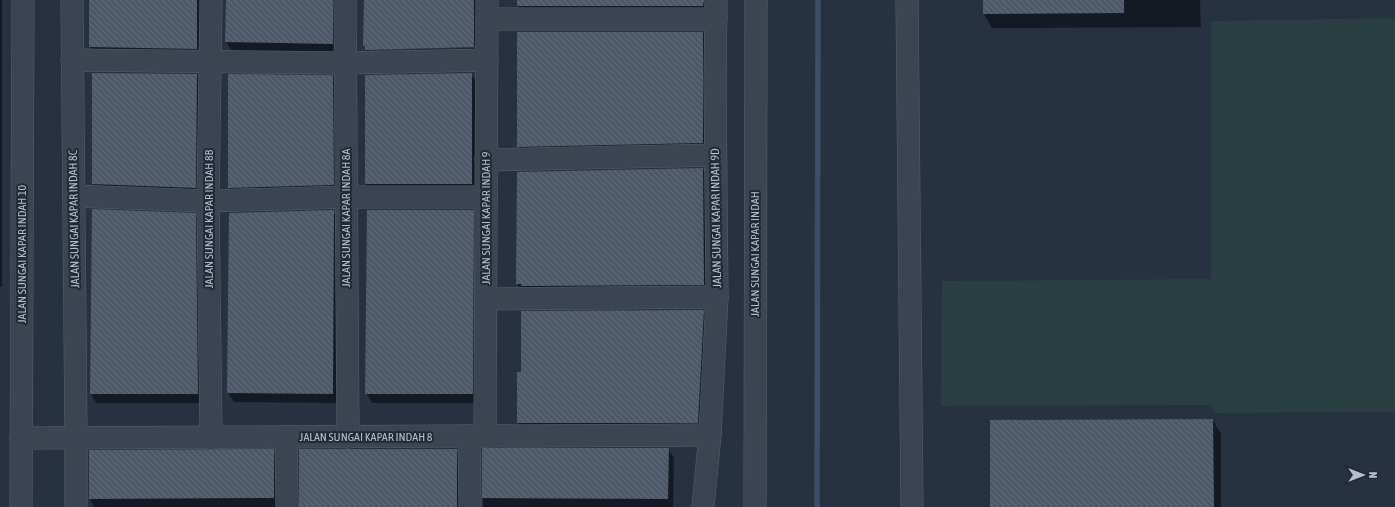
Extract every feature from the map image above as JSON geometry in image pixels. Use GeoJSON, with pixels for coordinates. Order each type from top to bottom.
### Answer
{"type":"FeatureCollection","features":[{"type":"Feature","properties":{"kind":"street","name":"JALAN SUNGAI KAPAR INDAH 10"},"geometry":{"type":"LineString","coordinates":[[21,507],[23,0]]}},
{"type":"Feature","properties":{"kind":"street","name":"JALAN SUNGAI KAPAR INDAH 8C"},"geometry":{"type":"LineString","coordinates":[[72,0],[76,507]]}},
{"type":"Feature","properties":{"kind":"street","name":"JALAN SUNGAI KAPAR INDAH 8B"},"geometry":{"type":"LineString","coordinates":[[211,0],[208,201],[211,438]]}},
{"type":"Feature","properties":{"kind":"street","name":"JALAN SUNGAI KAPAR INDAH 8A"},"geometry":{"type":"LineString","coordinates":[[345,0],[348,437]]}},
{"type":"Feature","properties":{"kind":"street","name":"JALAN SUNGAI KAPAR INDAH"},"geometry":{"type":"LineString","coordinates":[[755,507],[756,0]]}},
{"type":"Feature","properties":{"kind":"street"},"geometry":{"type":"LineString","coordinates":[[907,0],[912,507]]}},
{"type":"Feature","properties":{"kind":"street"},"geometry":{"type":"LineString","coordinates":[[487,10],[716,10]]}},
{"type":"Feature","properties":{"kind":"street","name":"JALAN SUNGAI KAPAR INDAH 9"},"geometry":{"type":"LineString","coordinates":[[470,507],[477,436],[486,299],[487,10]]}},
{"type":"Feature","properties":{"kind":"street","name":"JALAN SUNGAI KAPAR INDAH 9D"},"geometry":{"type":"LineString","coordinates":[[702,507],[710,435],[717,297],[715,155],[716,10]]}},
{"type":"Feature","properties":{"kind":"street"},"geometry":{"type":"LineString","coordinates":[[72,60],[345,63],[487,60]]}},
{"type":"Feature","properties":{"kind":"street"},"geometry":{"type":"LineString","coordinates":[[486,160],[715,155]]}},
{"type":"Feature","properties":{"kind":"street"},"geometry":{"type":"LineString","coordinates":[[74,196],[208,201],[346,197],[486,197]]}},
{"type":"Feature","properties":{"kind":"street"},"geometry":{"type":"LineString","coordinates":[[486,299],[717,297]]}},
{"type":"Feature","properties":{"kind":"street","name":"JALAN SUNGAI KAPAR INDAH 8"},"geometry":{"type":"LineString","coordinates":[[21,438],[710,435]]}},
{"type":"Feature","properties":{"kind":"street"},"geometry":{"type":"LineString","coordinates":[[286,437],[287,507]]}},
{"type":"Feature","properties":{"kind":"green space"},"geometry":{"type":"Polygon","coordinates":[[[1395,18],[1395,412],[1216,413],[1210,405],[941,406],[942,281],[1211,279],[1211,21],[1395,18]]]}},
{"type":"Feature","properties":{"kind":"building"},"geometry":{"type":"Polygon","coordinates":[[[89,0],[197,0],[197,49],[89,47],[89,0]]]}},
{"type":"Feature","properties":{"kind":"building"},"geometry":{"type":"Polygon","coordinates":[[[226,0],[333,0],[333,44],[225,42],[226,0]]]}},
{"type":"Feature","properties":{"kind":"building"},"geometry":{"type":"Polygon","coordinates":[[[364,0],[474,0],[474,47],[365,50],[365,46],[363,46],[364,0]]]}},
{"type":"Feature","properties":{"kind":"building"},"geometry":{"type":"Polygon","coordinates":[[[517,0],[704,0],[703,6],[517,6],[517,0]]]}},
{"type":"Feature","properties":{"kind":"building"},"geometry":{"type":"Polygon","coordinates":[[[983,0],[1124,0],[1124,13],[983,14],[983,0]]]}},
{"type":"Feature","properties":{"kind":"building"},"geometry":{"type":"Polygon","coordinates":[[[517,32],[703,32],[703,143],[517,147],[517,32]]]}},
{"type":"Feature","properties":{"kind":"building"},"geometry":{"type":"Polygon","coordinates":[[[92,73],[197,74],[196,188],[92,184],[92,73]]]}},
{"type":"Feature","properties":{"kind":"building"},"geometry":{"type":"Polygon","coordinates":[[[472,73],[472,184],[365,184],[365,75],[472,73]]]}},
{"type":"Feature","properties":{"kind":"building"},"geometry":{"type":"Polygon","coordinates":[[[228,74],[333,75],[334,185],[228,188],[228,74]]]}},
{"type":"Feature","properties":{"kind":"building"},"geometry":{"type":"Polygon","coordinates":[[[703,168],[704,285],[521,286],[521,284],[516,284],[517,172],[703,168]]]}},
{"type":"Feature","properties":{"kind":"building"},"geometry":{"type":"Polygon","coordinates":[[[92,209],[196,213],[198,394],[90,394],[92,209]]]}},
{"type":"Feature","properties":{"kind":"building"},"geometry":{"type":"Polygon","coordinates":[[[334,210],[333,394],[227,393],[229,213],[334,210]]]}},
{"type":"Feature","properties":{"kind":"building"},"geometry":{"type":"Polygon","coordinates":[[[367,210],[474,210],[473,394],[365,394],[367,210]]]}},
{"type":"Feature","properties":{"kind":"building"},"geometry":{"type":"Polygon","coordinates":[[[704,310],[698,423],[517,423],[517,372],[521,372],[521,311],[704,310]]]}},
{"type":"Feature","properties":{"kind":"building"},"geometry":{"type":"Polygon","coordinates":[[[1213,419],[1214,507],[990,507],[990,420],[1213,419]]]}},
{"type":"Feature","properties":{"kind":"building"},"geometry":{"type":"Polygon","coordinates":[[[482,448],[669,448],[668,499],[482,498],[482,448]]]}},
{"type":"Feature","properties":{"kind":"building"},"geometry":{"type":"Polygon","coordinates":[[[274,449],[274,498],[89,499],[89,450],[274,449]]]}},
{"type":"Feature","properties":{"kind":"building"},"geometry":{"type":"Polygon","coordinates":[[[299,449],[457,449],[457,507],[299,507],[299,449]]]}},
{"type":"Feature","properties":{"kind":"waterway"},"geometry":{"type":"LineString","coordinates":[[817,507],[818,0]]}}]}
